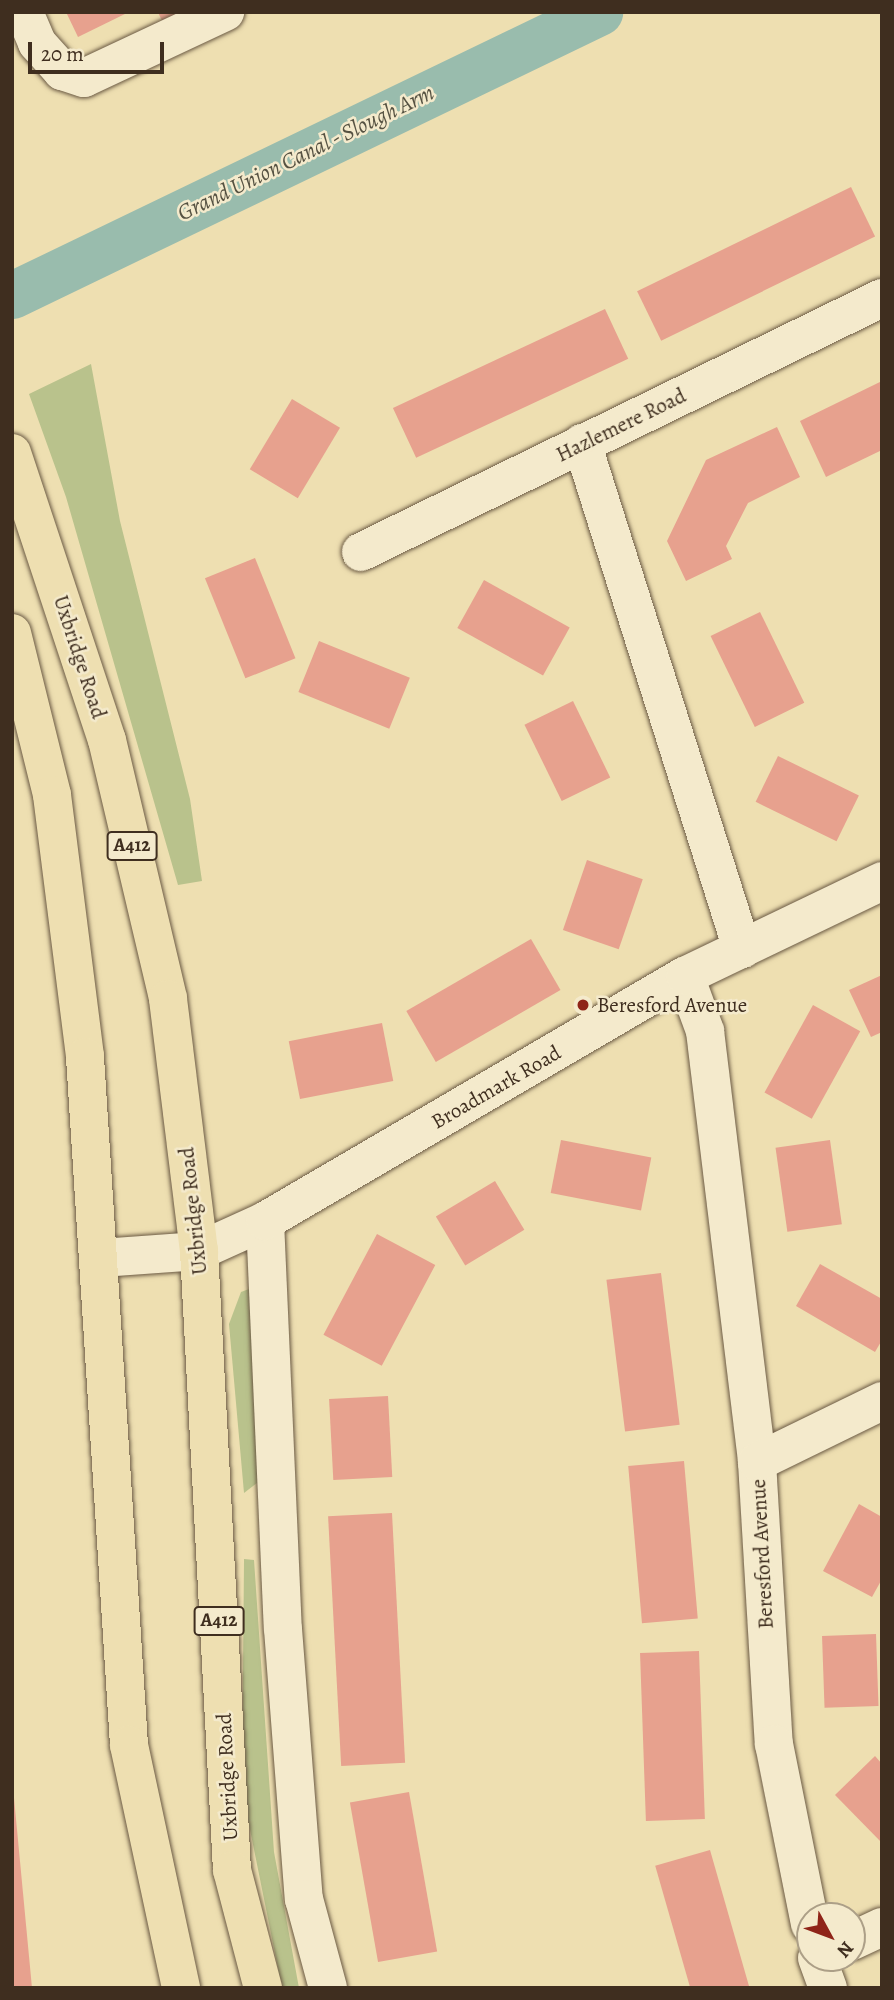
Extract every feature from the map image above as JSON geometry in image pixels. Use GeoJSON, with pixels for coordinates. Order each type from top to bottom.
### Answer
{"type":"FeatureCollection","features":[{"type":"Feature","properties":{"kind":"main road","name":"Uxbridge Road"},"geometry":{"type":"LineString","coordinates":[[13,454],[107,740],[165,986],[198,1251],[232,1870],[262,1988]]}},
{"type":"Feature","properties":{"kind":"main road"},"geometry":{"type":"LineString","coordinates":[[12,633],[52,795],[85,1057],[101,1258],[129,1745],[181,1988]]}},
{"type":"Feature","properties":{"kind":"street"},"geometry":{"type":"LineString","coordinates":[[24,12],[37,43],[62,71],[84,78],[225,12]]}},
{"type":"Feature","properties":{"kind":"street","name":"Hazlemere Road"},"geometry":{"type":"LineString","coordinates":[[361,552],[882,298]]}},
{"type":"Feature","properties":{"kind":"street"},"geometry":{"type":"LineString","coordinates":[[582,443],[742,949]]}},
{"type":"Feature","properties":{"kind":"street","name":"Broadmark Road"},"geometry":{"type":"LineString","coordinates":[[101,1258],[198,1251],[265,1221],[685,976],[882,881]]}},
{"type":"Feature","properties":{"kind":"street","name":"Beresford Avenue"},"geometry":{"type":"LineString","coordinates":[[685,976],[705,1031],[757,1462],[774,1744],[806,1902]]}},
{"type":"Feature","properties":{"kind":"street"},"geometry":{"type":"LineString","coordinates":[[265,1221],[283,1629],[304,1899],[328,1988]]}},
{"type":"Feature","properties":{"kind":"street"},"geometry":{"type":"LineString","coordinates":[[757,1462],[882,1401]]}},
{"type":"Feature","properties":{"kind":"street"},"geometry":{"type":"LineString","coordinates":[[866,1934],[882,1927]]}},
{"type":"Feature","properties":{"kind":"green space"},"geometry":{"type":"Polygon","coordinates":[[[91,364],[120,521],[190,799],[202,881],[178,885],[66,497],[29,394],[91,364]]]}},
{"type":"Feature","properties":{"kind":"green space"},"geometry":{"type":"Polygon","coordinates":[[[249,1289],[261,1322],[257,1483],[244,1493],[229,1324],[241,1292],[249,1289]]]}},
{"type":"Feature","properties":{"kind":"green space"},"geometry":{"type":"Polygon","coordinates":[[[244,1559],[254,1560],[274,1852],[299,1988],[282,1988],[242,1790],[244,1559]]]}},
{"type":"Feature","properties":{"kind":"building"},"geometry":{"type":"Polygon","coordinates":[[[66,12],[129,12],[78,37],[66,12]]]}},
{"type":"Feature","properties":{"kind":"building"},"geometry":{"type":"Polygon","coordinates":[[[158,12],[182,12],[162,21],[158,12]]]}},
{"type":"Feature","properties":{"kind":"building"},"geometry":{"type":"Polygon","coordinates":[[[851,187],[875,236],[661,341],[637,291],[851,187]]]}},
{"type":"Feature","properties":{"kind":"building"},"geometry":{"type":"Polygon","coordinates":[[[605,309],[628,359],[416,458],[393,408],[605,309]]]}},
{"type":"Feature","properties":{"kind":"building"},"geometry":{"type":"Polygon","coordinates":[[[882,381],[882,450],[826,477],[800,421],[882,381]]]}},
{"type":"Feature","properties":{"kind":"building"},"geometry":{"type":"Polygon","coordinates":[[[292,399],[340,428],[298,498],[250,469],[292,399]]]}},
{"type":"Feature","properties":{"kind":"building"},"geometry":{"type":"Polygon","coordinates":[[[777,427],[800,477],[748,503],[726,546],[732,559],[686,581],[667,541],[706,460],[777,427]]]}},
{"type":"Feature","properties":{"kind":"building"},"geometry":{"type":"Polygon","coordinates":[[[255,558],[295,658],[245,678],[205,578],[255,558]]]}},
{"type":"Feature","properties":{"kind":"building"},"geometry":{"type":"Polygon","coordinates":[[[484,580],[570,628],[543,676],[457,628],[484,580]]]}},
{"type":"Feature","properties":{"kind":"building"},"geometry":{"type":"Polygon","coordinates":[[[760,612],[804,703],[755,727],[711,636],[760,612]]]}},
{"type":"Feature","properties":{"kind":"building"},"geometry":{"type":"Polygon","coordinates":[[[319,641],[410,678],[389,729],[298,692],[319,641]]]}},
{"type":"Feature","properties":{"kind":"building"},"geometry":{"type":"Polygon","coordinates":[[[573,701],[610,777],[562,801],[524,725],[573,701]]]}},
{"type":"Feature","properties":{"kind":"building"},"geometry":{"type":"Polygon","coordinates":[[[778,756],[859,795],[837,841],[756,802],[778,756]]]}},
{"type":"Feature","properties":{"kind":"building"},"geometry":{"type":"Polygon","coordinates":[[[587,860],[643,879],[619,949],[563,930],[587,860]]]}},
{"type":"Feature","properties":{"kind":"building"},"geometry":{"type":"Polygon","coordinates":[[[531,939],[560,990],[436,1062],[406,1011],[531,939]]]}},
{"type":"Feature","properties":{"kind":"building"},"geometry":{"type":"Polygon","coordinates":[[[882,975],[882,1032],[871,1037],[849,990],[882,975]]]}},
{"type":"Feature","properties":{"kind":"building"},"geometry":{"type":"Polygon","coordinates":[[[813,1005],[860,1031],[812,1119],[765,1092],[813,1005]]]}},
{"type":"Feature","properties":{"kind":"building"},"geometry":{"type":"Polygon","coordinates":[[[382,1023],[393,1081],[300,1099],[289,1041],[382,1023]]]}},
{"type":"Feature","properties":{"kind":"building"},"geometry":{"type":"Polygon","coordinates":[[[561,1140],[651,1158],[641,1211],[551,1193],[561,1140]]]}},
{"type":"Feature","properties":{"kind":"building"},"geometry":{"type":"Polygon","coordinates":[[[830,1140],[842,1224],[787,1232],[776,1148],[830,1140]]]}},
{"type":"Feature","properties":{"kind":"building"},"geometry":{"type":"Polygon","coordinates":[[[495,1181],[524,1230],[465,1265],[436,1217],[495,1181]]]}},
{"type":"Feature","properties":{"kind":"building"},"geometry":{"type":"Polygon","coordinates":[[[377,1234],[435,1265],[382,1366],[323,1335],[377,1234]]]}},
{"type":"Feature","properties":{"kind":"building"},"geometry":{"type":"Polygon","coordinates":[[[820,1264],[882,1299],[882,1340],[875,1352],[796,1306],[820,1264]]]}},
{"type":"Feature","properties":{"kind":"building"},"geometry":{"type":"Polygon","coordinates":[[[661,1273],[680,1425],[625,1432],[606,1280],[661,1273]]]}},
{"type":"Feature","properties":{"kind":"building"},"geometry":{"type":"Polygon","coordinates":[[[388,1396],[392,1477],[333,1480],[329,1399],[388,1396]]]}},
{"type":"Feature","properties":{"kind":"building"},"geometry":{"type":"Polygon","coordinates":[[[684,1461],[698,1618],[642,1623],[628,1466],[684,1461]]]}},
{"type":"Feature","properties":{"kind":"building"},"geometry":{"type":"Polygon","coordinates":[[[859,1504],[882,1517],[882,1579],[872,1597],[823,1571],[859,1504]]]}},
{"type":"Feature","properties":{"kind":"building"},"geometry":{"type":"Polygon","coordinates":[[[392,1513],[405,1763],[341,1766],[328,1516],[392,1513]]]}},
{"type":"Feature","properties":{"kind":"building"},"geometry":{"type":"Polygon","coordinates":[[[876,1634],[879,1706],[825,1708],[822,1636],[876,1634]]]}},
{"type":"Feature","properties":{"kind":"building"},"geometry":{"type":"Polygon","coordinates":[[[699,1651],[705,1819],[646,1821],[640,1653],[699,1651]]]}},
{"type":"Feature","properties":{"kind":"building"},"geometry":{"type":"Polygon","coordinates":[[[875,1756],[882,1764],[882,1843],[835,1795],[875,1756]]]}},
{"type":"Feature","properties":{"kind":"building"},"geometry":{"type":"Polygon","coordinates":[[[409,1792],[437,1952],[378,1962],[350,1802],[409,1792]]]}},
{"type":"Feature","properties":{"kind":"building"},"geometry":{"type":"Polygon","coordinates":[[[14,1798],[32,1988],[12,1988],[14,1798]]]}},
{"type":"Feature","properties":{"kind":"building"},"geometry":{"type":"Polygon","coordinates":[[[710,1850],[749,1987],[690,1988],[655,1866],[710,1850]]]}},
{"type":"Feature","properties":{"kind":"waterway","name":"Grand Union Canal - Slough Arm"},"geometry":{"type":"LineString","coordinates":[[12,295],[599,12]]}},
{"type":"Feature","properties":{"kind":"place","name":"Beresford Avenue"},"geometry":{"type":"Point","coordinates":[583,1005]}}]}
